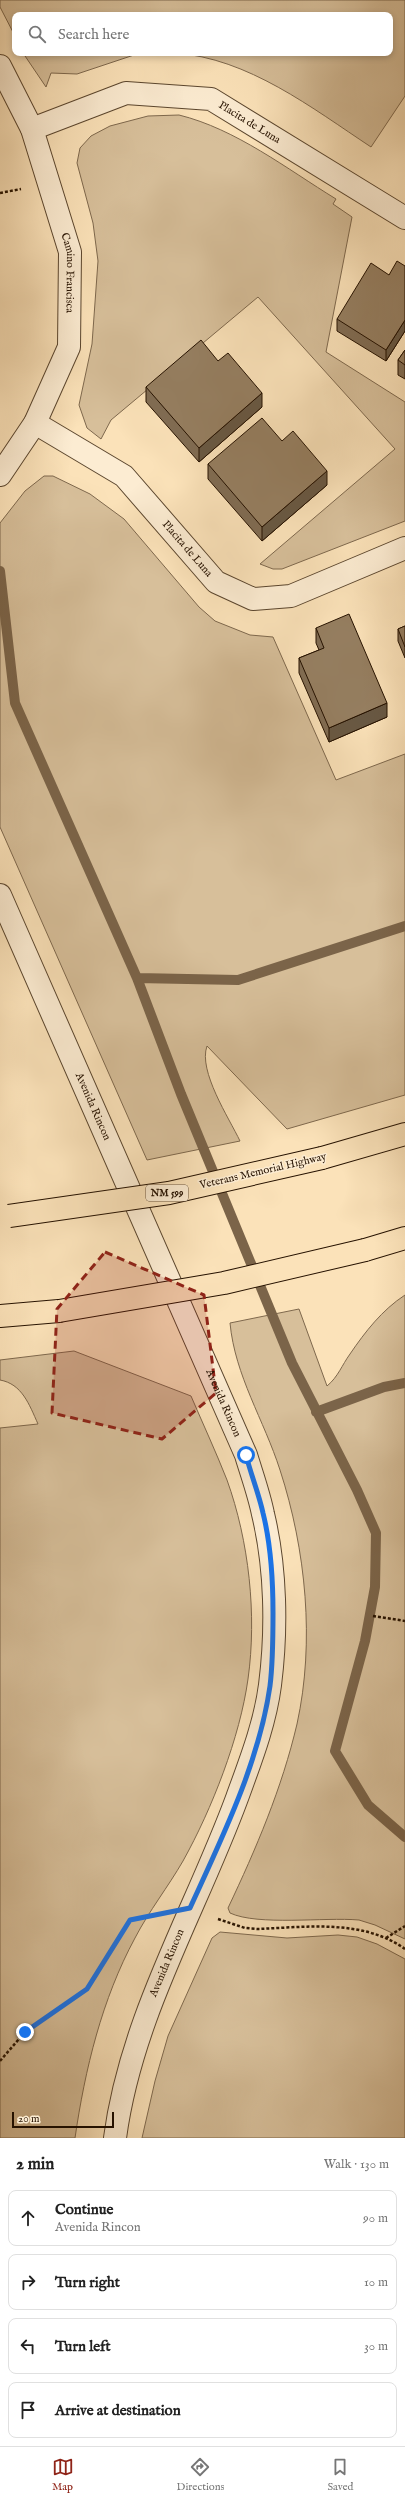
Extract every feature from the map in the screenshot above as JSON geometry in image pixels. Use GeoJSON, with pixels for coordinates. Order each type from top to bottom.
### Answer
{"type":"FeatureCollection","features":[{"type":"Feature","properties":{"kind":"highway","name":"Veterans Memorial Highway"},"geometry":{"type":"LineString","coordinates":[[4,1216],[169,1192],[322,1158],[405,1134]]}},
{"type":"Feature","properties":{"kind":"highway"},"geometry":{"type":"LineString","coordinates":[[0,1316],[59,1311],[224,1283],[365,1250],[405,1238]]}},
{"type":"Feature","properties":{"kind":"street","name":"Camino Francisca"},"geometry":{"type":"LineString","coordinates":[[0,66],[32,129],[70,252],[69,347],[35,424],[0,475]]}},
{"type":"Feature","properties":{"kind":"street","name":"Placita de Luna"},"geometry":{"type":"LineString","coordinates":[[32,129],[126,94],[211,99],[405,218]]}},
{"type":"Feature","properties":{"kind":"street","name":"Placita de Luna"},"geometry":{"type":"LineString","coordinates":[[35,424],[124,476],[216,582],[253,599],[291,596],[405,548]]}},
{"type":"Feature","properties":{"kind":"street","name":"Avenida Rincon"},"geometry":{"type":"LineString","coordinates":[[0,894],[246,1455],[264,1514],[273,1589],[270,1686],[250,1764],[223,1834],[144,2018],[127,2070],[114,2138]]}},
{"type":"Feature","properties":{"kind":"path"},"geometry":{"type":"LineString","coordinates":[[374,1616],[405,1621]]}},
{"type":"Feature","properties":{"kind":"path"},"geometry":{"type":"LineString","coordinates":[[0,2061],[25,2032],[87,1989],[130,1920],[190,1908],[245,1928],[344,1928],[364,1931],[386,1938],[405,1949]]}},
{"type":"Feature","properties":{"kind":"path"},"geometry":{"type":"LineString","coordinates":[[386,1938],[405,1926]]}},
{"type":"Feature","properties":{"kind":"highlighted area"},"geometry":{"type":"Polygon","coordinates":[[[105,1252],[204,1295],[216,1393],[162,1439],[52,1413],[57,1309],[105,1252]]]}},
{"type":"Feature","properties":{"kind":"shaded area"},"geometry":{"type":"Polygon","coordinates":[[[0,0],[405,0],[405,96],[371,147],[302,101],[278,87],[228,64],[195,56],[393,56],[393,12],[12,12],[12,30],[0,7],[0,0]]]}},
{"type":"Feature","properties":{"kind":"shaded area"},"geometry":{"type":"Polygon","coordinates":[[[25,56],[131,56],[77,74],[51,73],[46,87],[25,56]]]}},
{"type":"Feature","properties":{"kind":"shaded area"},"geometry":{"type":"Polygon","coordinates":[[[179,115],[200,121],[221,130],[260,151],[336,199],[333,204],[352,217],[326,352],[405,402],[405,521],[282,569],[273,569],[260,564],[395,449],[258,297],[111,420],[101,439],[87,428],[79,405],[92,344],[98,261],[93,223],[77,163],[80,148],[91,136],[110,126],[148,116],[179,115]]]}},
{"type":"Feature","properties":{"kind":"shaded area"},"geometry":{"type":"Polygon","coordinates":[[[44,476],[53,476],[90,494],[124,519],[199,607],[215,621],[250,635],[273,637],[336,780],[405,754],[405,1095],[287,1129],[207,1046],[205,1056],[211,1081],[222,1107],[240,1141],[147,1160],[0,827],[0,523],[25,491],[44,476]]]}},
{"type":"Feature","properties":{"kind":"shaded area"},"geometry":{"type":"Polygon","coordinates":[[[405,1295],[405,1939],[375,1925],[359,1920],[257,1919],[242,1917],[230,1913],[228,1908],[267,1818],[284,1771],[297,1724],[303,1693],[306,1661],[305,1596],[302,1564],[296,1532],[280,1470],[244,1380],[238,1361],[230,1323],[299,1309],[327,1386],[340,1371],[347,1358],[374,1322],[389,1307],[405,1295]]]}},
{"type":"Feature","properties":{"kind":"shaded area"},"geometry":{"type":"Polygon","coordinates":[[[74,1351],[191,1396],[227,1480],[235,1503],[241,1528],[249,1578],[252,1629],[251,1655],[239,1725],[214,1796],[194,1841],[183,1861],[146,1918],[123,1961],[113,1985],[96,2035],[84,2086],[75,2138],[0,2138],[0,1428],[38,1424],[28,1402],[19,1390],[8,1382],[0,1380],[0,1360],[74,1351]]]}},
{"type":"Feature","properties":{"kind":"shaded area"},"geometry":{"type":"Polygon","coordinates":[[[220,1932],[287,1938],[338,1935],[357,1937],[377,1944],[405,1959],[405,2138],[142,2138],[155,2081],[168,2036],[212,1938],[220,1932]]]}},
{"type":"Feature","properties":{"kind":"building"},"geometry":{"type":"Polygon","coordinates":[[[397,261],[405,266],[405,320],[386,350],[337,319],[371,263],[389,275],[397,261]]]}},
{"type":"Feature","properties":{"kind":"building"},"geometry":{"type":"Polygon","coordinates":[[[201,340],[218,361],[228,353],[262,393],[199,448],[146,387],[201,340]]]}},
{"type":"Feature","properties":{"kind":"building"},"geometry":{"type":"Polygon","coordinates":[[[405,350],[405,365],[398,360],[405,350]]]}},
{"type":"Feature","properties":{"kind":"building"},"geometry":{"type":"Polygon","coordinates":[[[262,418],[282,441],[293,431],[327,471],[262,527],[208,464],[262,418]]]}},
{"type":"Feature","properties":{"kind":"building"},"geometry":{"type":"Polygon","coordinates":[[[349,614],[387,703],[329,728],[299,658],[324,648],[316,628],[349,614]]]}},
{"type":"Feature","properties":{"kind":"building"},"geometry":{"type":"Polygon","coordinates":[[[405,626],[405,647],[398,629],[405,626]]]}},
{"type":"Feature","properties":{"kind":"waterway"},"geometry":{"type":"LineString","coordinates":[[0,571],[15,703],[137,978],[181,1094],[292,1363],[357,1490],[376,1533],[375,1587],[365,1641],[335,1751],[368,1805],[405,1837]]}},
{"type":"Feature","properties":{"kind":"waterway"},"geometry":{"type":"LineString","coordinates":[[137,978],[238,980],[405,926]]}},
{"type":"Feature","properties":{"kind":"waterway"},"geometry":{"type":"LineString","coordinates":[[316,1412],[384,1387],[405,1383]]}},
{"type":"Feature","properties":{"kind":"route"},"geometry":{"type":"LineString","coordinates":[[25,2032],[87,1989],[130,1920],[190,1908],[223,1834],[250,1764],[270,1686],[273,1641],[273,1589],[270,1553],[264,1514],[246,1455]]}}]}
